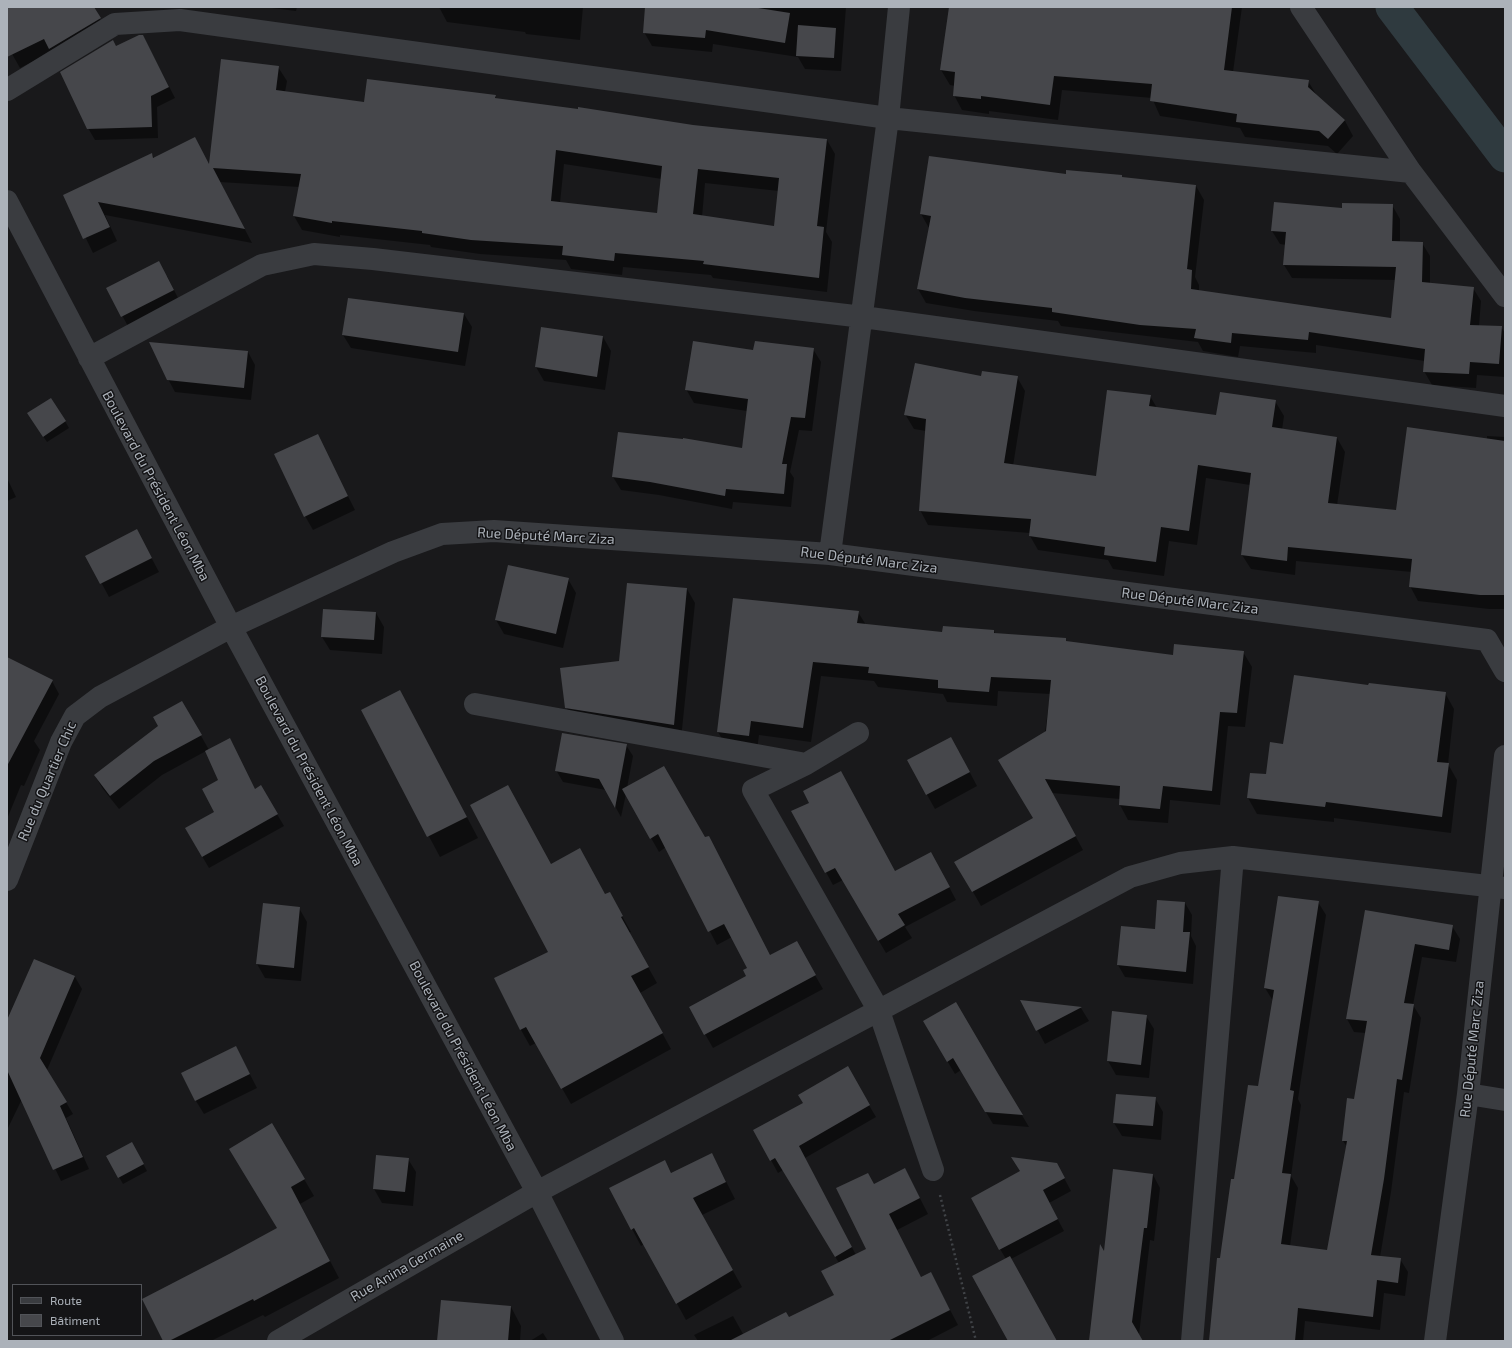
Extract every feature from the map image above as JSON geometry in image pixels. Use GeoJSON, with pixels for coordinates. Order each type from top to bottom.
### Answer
{"type":"FeatureCollection","features":[{"type":"Feature","properties":{"kind":"street"},"geometry":{"type":"LineString","coordinates":[[830,554],[863,317],[888,118],[899,7]]}},
{"type":"Feature","properties":{"kind":"street"},"geometry":{"type":"LineString","coordinates":[[1301,7],[1410,172],[1505,296]]}},
{"type":"Feature","properties":{"kind":"street"},"geometry":{"type":"LineString","coordinates":[[7,90],[115,24],[180,20],[888,118],[1410,172]]}},
{"type":"Feature","properties":{"kind":"street","name":"Boulevard du Président Léon Mba"},"geometry":{"type":"LineString","coordinates":[[7,201],[231,627],[537,1192],[613,1341]]}},
{"type":"Feature","properties":{"kind":"street"},"geometry":{"type":"LineString","coordinates":[[89,358],[262,265],[314,254],[381,260],[863,317],[1505,406]]}},
{"type":"Feature","properties":{"kind":"street","name":"Rue Député Marc Ziza"},"geometry":{"type":"LineString","coordinates":[[231,627],[393,552],[442,534],[494,531],[830,554],[1487,640],[1505,671]]}},
{"type":"Feature","properties":{"kind":"street","name":"Rue du Quartier Chic"},"geometry":{"type":"LineString","coordinates":[[7,880],[61,742],[75,716],[100,696],[231,627]]}},
{"type":"Feature","properties":{"kind":"street"},"geometry":{"type":"LineString","coordinates":[[474,704],[806,764]]}},
{"type":"Feature","properties":{"kind":"street"},"geometry":{"type":"LineString","coordinates":[[858,733],[806,764],[753,790],[879,1011],[933,1170]]}},
{"type":"Feature","properties":{"kind":"street","name":"Rue Député Marc Ziza"},"geometry":{"type":"LineString","coordinates":[[1435,1341],[1497,887],[1505,756]]}},
{"type":"Feature","properties":{"kind":"street"},"geometry":{"type":"LineString","coordinates":[[1192,1341],[1233,857]]}},
{"type":"Feature","properties":{"kind":"street","name":"Rue Anina Germaine"},"geometry":{"type":"LineString","coordinates":[[278,1341],[537,1192],[1130,876],[1180,863],[1233,857],[1497,887]]}},
{"type":"Feature","properties":{"kind":"street"},"geometry":{"type":"LineString","coordinates":[[1468,1094],[1505,1100]]}},
{"type":"Feature","properties":{"kind":"path"},"geometry":{"type":"LineString","coordinates":[[933,1170],[976,1341]]}},
{"type":"Feature","properties":{"kind":"building"},"geometry":{"type":"Polygon","coordinates":[[[7,7],[94,7],[101,18],[49,49],[44,39],[7,57],[7,7]]]}},
{"type":"Feature","properties":{"kind":"building"},"geometry":{"type":"Polygon","coordinates":[[[645,7],[752,7],[790,13],[785,43],[706,30],[705,38],[643,33],[645,7]]]}},
{"type":"Feature","properties":{"kind":"building"},"geometry":{"type":"Polygon","coordinates":[[[949,7],[1232,7],[1224,70],[1309,80],[1308,87],[1345,120],[1328,139],[1319,131],[1236,122],[1237,114],[1150,101],[1152,84],[1054,76],[1050,105],[981,96],[981,99],[953,96],[955,72],[940,70],[949,7]]]}},
{"type":"Feature","properties":{"kind":"building"},"geometry":{"type":"Polygon","coordinates":[[[798,25],[836,28],[834,58],[796,56],[798,25]]]}},
{"type":"Feature","properties":{"kind":"building"},"geometry":{"type":"Polygon","coordinates":[[[139,35],[143,35],[169,87],[151,96],[152,127],[87,129],[60,72],[113,40],[116,46],[139,35]]]}},
{"type":"Feature","properties":{"kind":"building"},"geometry":{"type":"Polygon","coordinates":[[[221,59],[279,66],[276,90],[364,102],[367,79],[496,95],[495,98],[578,109],[578,107],[693,125],[827,139],[817,226],[824,227],[819,278],[703,264],[704,261],[615,253],[614,261],[562,255],[563,246],[471,240],[422,233],[422,231],[332,221],[332,223],[293,216],[301,174],[213,168],[245,229],[98,202],[110,227],[83,239],[63,195],[152,153],[153,158],[195,137],[209,164],[221,59]],[[556,150],[551,201],[657,213],[662,166],[556,150]],[[698,169],[693,214],[774,226],[779,178],[698,169]]]}},
{"type":"Feature","properties":{"kind":"building"},"geometry":{"type":"Polygon","coordinates":[[[929,156],[1066,174],[1066,170],[1122,175],[1122,177],[1196,185],[1187,269],[1192,270],[1191,289],[1391,318],[1396,267],[1283,265],[1286,232],[1271,231],[1274,202],[1342,208],[1342,203],[1393,204],[1392,241],[1423,242],[1422,282],[1474,287],[1470,325],[1502,326],[1499,364],[1470,362],[1469,374],[1423,372],[1425,349],[1309,332],[1308,340],[1232,333],[1231,343],[1194,338],[1196,329],[1140,325],[1052,312],[1052,308],[965,298],[917,289],[931,216],[920,214],[929,156]]]}},
{"type":"Feature","properties":{"kind":"building"},"geometry":{"type":"Polygon","coordinates":[[[159,261],[174,290],[121,317],[106,288],[159,261]]]}},
{"type":"Feature","properties":{"kind":"building"},"geometry":{"type":"Polygon","coordinates":[[[348,298],[464,313],[458,352],[342,335],[348,298]]]}},
{"type":"Feature","properties":{"kind":"building"},"geometry":{"type":"Polygon","coordinates":[[[541,327],[603,336],[597,377],[535,367],[541,327]]]}},
{"type":"Feature","properties":{"kind":"building"},"geometry":{"type":"Polygon","coordinates":[[[693,341],[753,350],[755,341],[814,348],[805,418],[791,417],[782,464],[787,464],[784,494],[726,489],[725,496],[650,482],[612,477],[618,432],[683,438],[742,448],[748,399],[685,390],[693,341]]]}},
{"type":"Feature","properties":{"kind":"building"},"geometry":{"type":"Polygon","coordinates":[[[149,342],[248,351],[244,388],[167,380],[149,342]]]}},
{"type":"Feature","properties":{"kind":"building"},"geometry":{"type":"Polygon","coordinates":[[[915,363],[981,376],[982,371],[1018,376],[1004,463],[1096,476],[1107,390],[1151,395],[1149,406],[1216,415],[1220,392],[1276,400],[1272,427],[1337,437],[1328,503],[1396,510],[1407,427],[1505,441],[1505,595],[1480,595],[1409,587],[1412,559],[1288,547],[1287,561],[1241,555],[1251,473],[1198,465],[1189,531],[1161,527],[1156,562],[1104,555],[1105,547],[1029,536],[1031,519],[919,511],[926,419],[904,415],[915,363]]]}},
{"type":"Feature","properties":{"kind":"building"},"geometry":{"type":"Polygon","coordinates":[[[51,398],[66,421],[43,437],[27,413],[51,398]]]}},
{"type":"Feature","properties":{"kind":"building"},"geometry":{"type":"Polygon","coordinates":[[[318,434],[348,496],[304,517],[274,454],[318,434]]]}},
{"type":"Feature","properties":{"kind":"building"},"geometry":{"type":"Polygon","coordinates":[[[137,529],[152,558],[100,584],[85,556],[137,529]]]}},
{"type":"Feature","properties":{"kind":"building"},"geometry":{"type":"Polygon","coordinates":[[[508,565],[569,578],[556,634],[495,620],[508,565]]]}},
{"type":"Feature","properties":{"kind":"building"},"geometry":{"type":"Polygon","coordinates":[[[627,583],[687,588],[674,725],[565,708],[560,668],[619,661],[627,583]]]}},
{"type":"Feature","properties":{"kind":"building"},"geometry":{"type":"Polygon","coordinates":[[[733,598],[859,611],[857,623],[942,632],[943,626],[994,630],[994,633],[1066,638],[1066,641],[1173,655],[1174,644],[1244,651],[1237,713],[1220,712],[1212,791],[1163,786],[1160,809],[1119,805],[1120,786],[1045,779],[1076,836],[972,892],[954,862],[1033,818],[998,760],[1046,731],[1051,680],[991,677],[989,692],[938,688],[938,680],[868,673],[869,667],[813,662],[803,728],[751,721],[749,736],[717,732],[733,598]]]}},
{"type":"Feature","properties":{"kind":"building"},"geometry":{"type":"Polygon","coordinates":[[[323,609],[376,612],[374,640],[321,637],[323,609]]]}},
{"type":"Feature","properties":{"kind":"building"},"geometry":{"type":"Polygon","coordinates":[[[7,657],[53,680],[7,766],[7,657]]]}},
{"type":"Feature","properties":{"kind":"building"},"geometry":{"type":"Polygon","coordinates":[[[1294,675],[1368,685],[1369,683],[1446,692],[1437,762],[1449,763],[1442,817],[1326,802],[1325,807],[1247,798],[1250,773],[1266,774],[1270,742],[1283,744],[1294,675]]]}},
{"type":"Feature","properties":{"kind":"building"},"geometry":{"type":"Polygon","coordinates":[[[400,690],[467,817],[427,837],[361,710],[400,690]]]}},
{"type":"Feature","properties":{"kind":"building"},"geometry":{"type":"Polygon","coordinates":[[[182,701],[202,735],[154,761],[110,796],[94,775],[158,726],[153,717],[182,701]]]}},
{"type":"Feature","properties":{"kind":"building"},"geometry":{"type":"Polygon","coordinates":[[[562,733],[627,744],[615,808],[599,779],[555,771],[562,733]]]}},
{"type":"Feature","properties":{"kind":"building"},"geometry":{"type":"Polygon","coordinates":[[[951,737],[970,772],[926,795],[907,760],[951,737]]]}},
{"type":"Feature","properties":{"kind":"building"},"geometry":{"type":"Polygon","coordinates":[[[230,738],[255,789],[261,785],[278,814],[202,857],[185,828],[214,812],[202,789],[218,780],[205,751],[230,738]]]}},
{"type":"Feature","properties":{"kind":"building"},"geometry":{"type":"Polygon","coordinates":[[[664,766],[705,837],[709,836],[770,955],[797,941],[816,975],[704,1035],[689,1007],[746,976],[743,970],[747,968],[724,924],[708,932],[658,834],[650,839],[622,789],[664,766]]]}},
{"type":"Feature","properties":{"kind":"building"},"geometry":{"type":"Polygon","coordinates":[[[841,771],[895,871],[931,852],[950,887],[898,914],[905,925],[878,941],[835,868],[825,873],[791,811],[809,803],[803,791],[841,771]]]}},
{"type":"Feature","properties":{"kind":"building"},"geometry":{"type":"Polygon","coordinates":[[[508,785],[551,864],[580,848],[605,894],[610,892],[623,916],[621,917],[649,967],[631,976],[663,1033],[561,1089],[526,1027],[520,1030],[494,978],[548,952],[470,805],[508,785]]]}},
{"type":"Feature","properties":{"kind":"building"},"geometry":{"type":"Polygon","coordinates":[[[1278,896],[1319,901],[1290,1090],[1294,1091],[1282,1173],[1291,1174],[1281,1244],[1327,1250],[1347,1141],[1342,1141],[1347,1098],[1354,1099],[1367,1021],[1346,1019],[1365,910],[1453,925],[1449,950],[1415,944],[1404,1003],[1414,1004],[1402,1080],[1397,1079],[1384,1179],[1371,1255],[1401,1258],[1398,1283],[1377,1280],[1373,1317],[1298,1308],[1295,1341],[1209,1341],[1217,1258],[1220,1258],[1231,1179],[1234,1179],[1248,1085],[1258,1086],[1274,990],[1264,988],[1278,896]]]}},
{"type":"Feature","properties":{"kind":"building"},"geometry":{"type":"Polygon","coordinates":[[[1157,900],[1185,902],[1183,932],[1190,932],[1186,972],[1117,965],[1121,926],[1155,929],[1157,900]]]}},
{"type":"Feature","properties":{"kind":"building"},"geometry":{"type":"Polygon","coordinates":[[[263,903],[300,907],[294,968],[256,964],[263,903]]]}},
{"type":"Feature","properties":{"kind":"building"},"geometry":{"type":"Polygon","coordinates":[[[34,959],[75,976],[40,1058],[67,1102],[60,1106],[83,1157],[53,1170],[7,1070],[7,1020],[34,959]]]}},
{"type":"Feature","properties":{"kind":"building"},"geometry":{"type":"Polygon","coordinates":[[[1020,1000],[1082,1007],[1036,1031],[1020,1000]]]}},
{"type":"Feature","properties":{"kind":"building"},"geometry":{"type":"Polygon","coordinates":[[[956,1002],[1023,1115],[985,1112],[953,1058],[947,1062],[923,1021],[956,1002]]]}},
{"type":"Feature","properties":{"kind":"building"},"geometry":{"type":"Polygon","coordinates":[[[1112,1011],[1147,1015],[1141,1065],[1107,1061],[1112,1011]]]}},
{"type":"Feature","properties":{"kind":"building"},"geometry":{"type":"Polygon","coordinates":[[[236,1046],[250,1074],[195,1101],[181,1073],[236,1046]]]}},
{"type":"Feature","properties":{"kind":"building"},"geometry":{"type":"Polygon","coordinates":[[[848,1066],[870,1105],[799,1146],[852,1247],[835,1257],[775,1158],[770,1161],[753,1130],[803,1103],[798,1095],[848,1066]]]}},
{"type":"Feature","properties":{"kind":"building"},"geometry":{"type":"Polygon","coordinates":[[[1116,1094],[1156,1097],[1153,1126],[1113,1123],[1116,1094]]]}},
{"type":"Feature","properties":{"kind":"building"},"geometry":{"type":"Polygon","coordinates":[[[272,1123],[305,1179],[291,1187],[330,1261],[254,1301],[253,1299],[169,1341],[163,1341],[142,1299],[277,1228],[229,1149],[272,1123]]]}},
{"type":"Feature","properties":{"kind":"building"},"geometry":{"type":"Polygon","coordinates":[[[132,1142],[144,1164],[118,1178],[106,1156],[132,1142]]]}},
{"type":"Feature","properties":{"kind":"building"},"geometry":{"type":"Polygon","coordinates":[[[712,1153],[726,1182],[693,1198],[733,1270],[676,1304],[634,1228],[631,1230],[609,1188],[665,1160],[671,1173],[712,1153]]]}},
{"type":"Feature","properties":{"kind":"building"},"geometry":{"type":"Polygon","coordinates":[[[376,1155],[409,1158],[405,1192],[373,1189],[376,1155]]]}},
{"type":"Feature","properties":{"kind":"building"},"geometry":{"type":"Polygon","coordinates":[[[1011,1157],[1057,1163],[1065,1178],[1043,1190],[1058,1219],[999,1250],[971,1198],[1020,1171],[1011,1157]]]}},
{"type":"Feature","properties":{"kind":"building"},"geometry":{"type":"Polygon","coordinates":[[[905,1168],[920,1198],[889,1214],[921,1277],[931,1272],[950,1310],[888,1341],[729,1341],[786,1312],[789,1317],[834,1295],[821,1271],[866,1249],[836,1188],[868,1173],[874,1184],[905,1168]]]}},
{"type":"Feature","properties":{"kind":"building"},"geometry":{"type":"Polygon","coordinates":[[[1113,1169],[1153,1174],[1147,1228],[1144,1228],[1132,1322],[1143,1341],[1089,1341],[1100,1244],[1104,1251],[1113,1169]]]}},
{"type":"Feature","properties":{"kind":"building"},"geometry":{"type":"Polygon","coordinates":[[[1010,1256],[1057,1341],[1008,1341],[972,1276],[1010,1256]]]}},
{"type":"Feature","properties":{"kind":"building"},"geometry":{"type":"Polygon","coordinates":[[[441,1300],[511,1306],[508,1341],[437,1341],[441,1300]]]}},
{"type":"Feature","properties":{"kind":"waterway"},"geometry":{"type":"LineString","coordinates":[[1392,7],[1505,156]]}}]}
